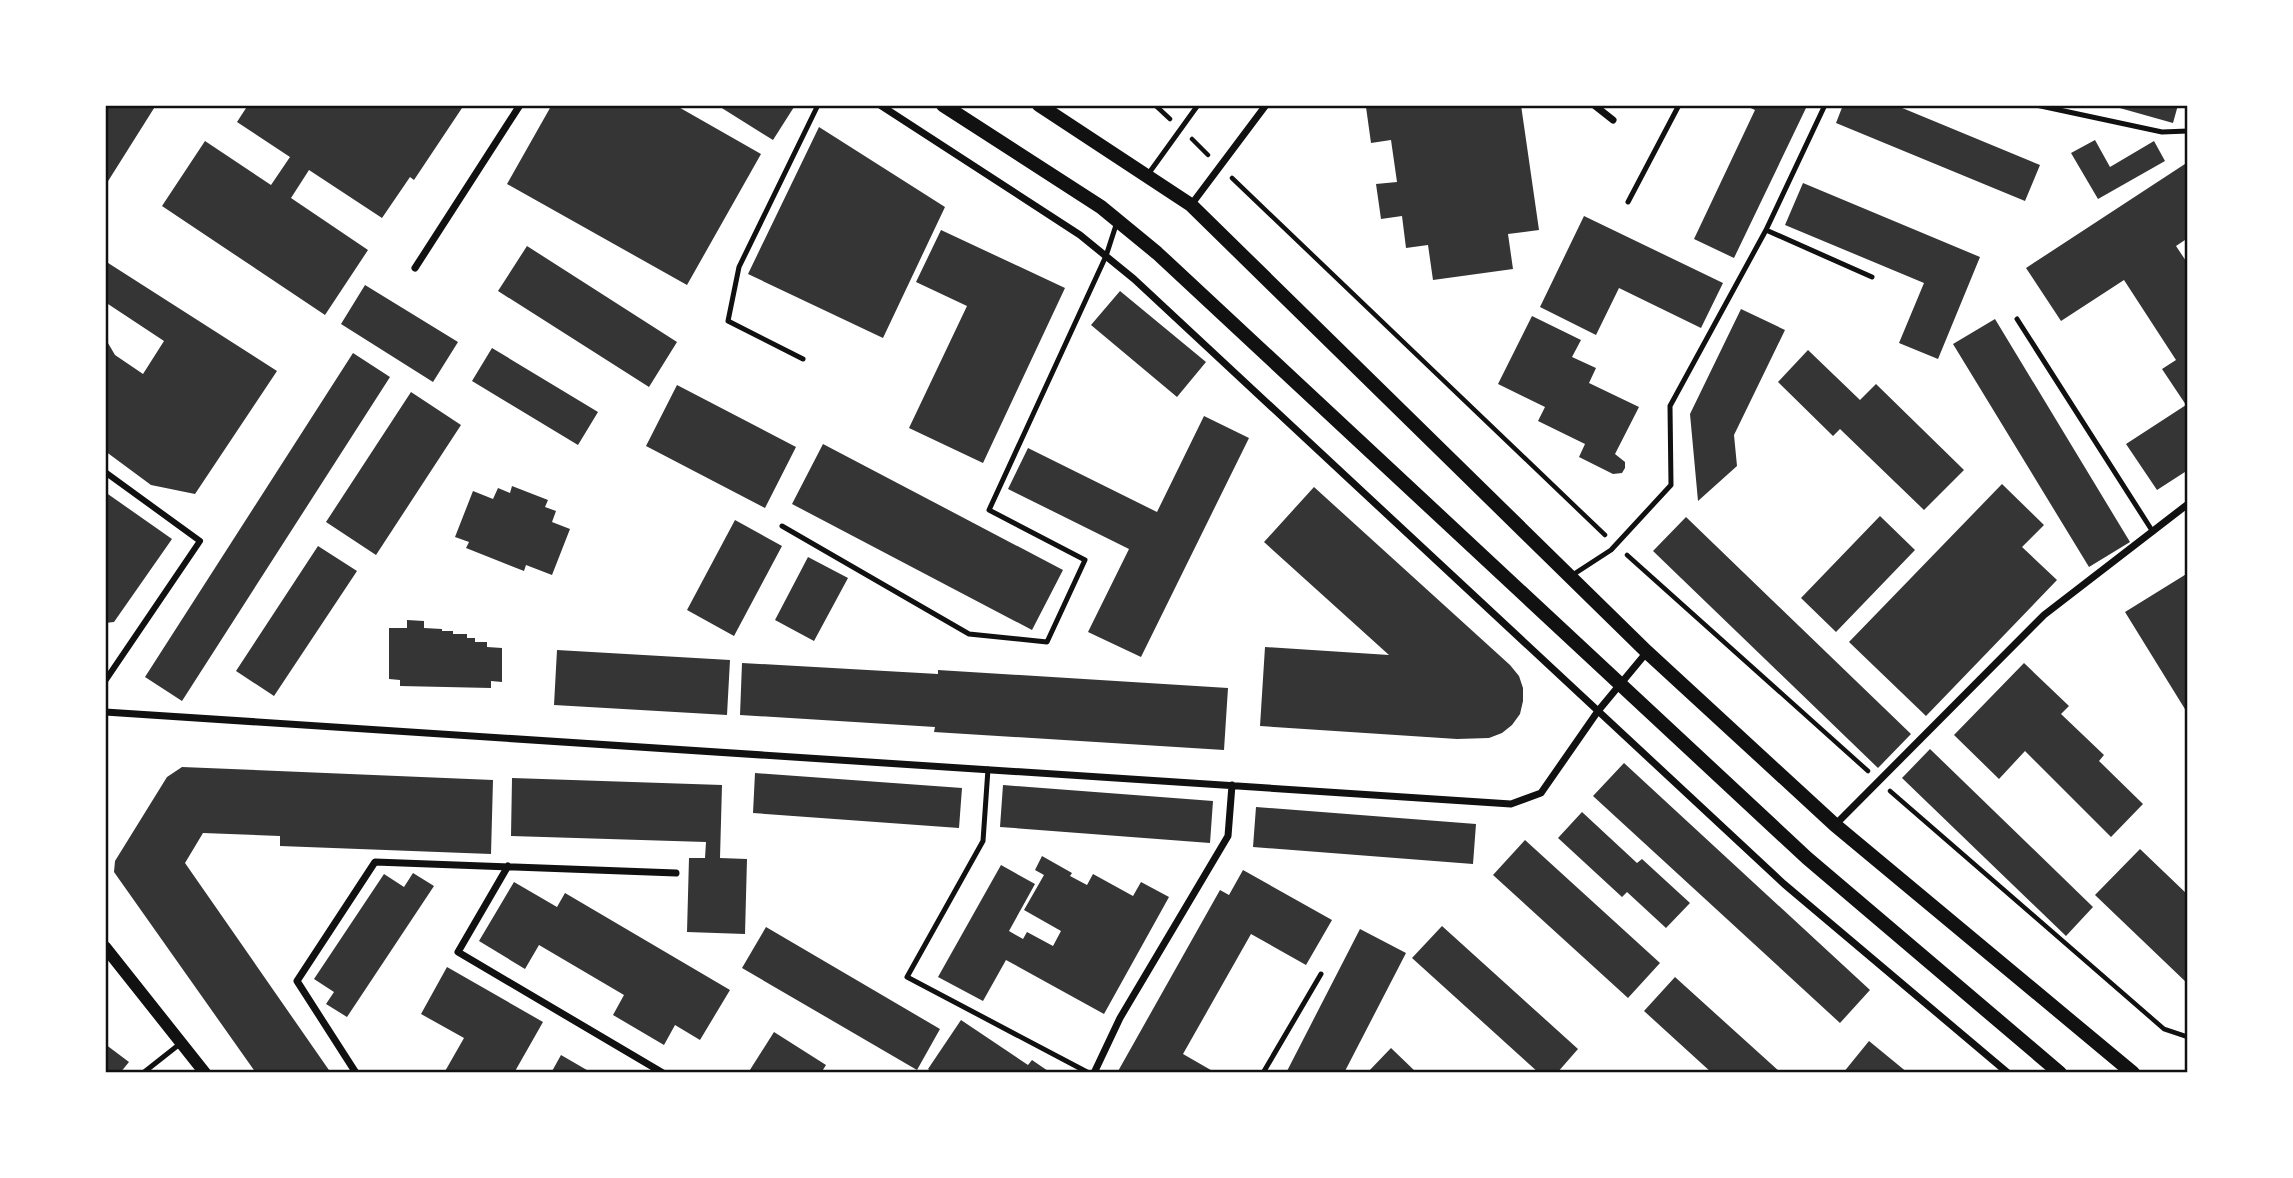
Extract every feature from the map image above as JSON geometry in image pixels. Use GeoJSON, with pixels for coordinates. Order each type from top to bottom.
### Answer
{"type":"FeatureCollection","features":[{"type":"Feature","properties":{"kind":"main road"},"geometry":{"type":"LineString","coordinates":[[943,105],[1101,207],[1157,253],[1807,858],[2060,1073]]}},
{"type":"Feature","properties":{"kind":"main road"},"geometry":{"type":"LineString","coordinates":[[1040,105],[1191,205],[1647,652],[1835,825],[2133,1073]]}},
{"type":"Feature","properties":{"kind":"street"},"geometry":{"type":"LineString","coordinates":[[415,268],[520,105]]}},
{"type":"Feature","properties":{"kind":"street"},"geometry":{"type":"LineString","coordinates":[[880,105],[1080,236],[1135,279],[1784,884],[2008,1073]]}},
{"type":"Feature","properties":{"kind":"street"},"geometry":{"type":"LineString","coordinates":[[1191,205],[1266,105]]}},
{"type":"Feature","properties":{"kind":"street"},"geometry":{"type":"LineString","coordinates":[[1594,105],[1613,120]]}},
{"type":"Feature","properties":{"kind":"street"},"geometry":{"type":"LineString","coordinates":[[105,472],[200,541],[105,681]]}},
{"type":"Feature","properties":{"kind":"street"},"geometry":{"type":"LineString","coordinates":[[1835,825],[2044,615],[2188,505]]}},
{"type":"Feature","properties":{"kind":"street"},"geometry":{"type":"LineString","coordinates":[[105,712],[1511,804],[1541,793],[1598,711],[1647,652]]}},
{"type":"Feature","properties":{"kind":"street"},"geometry":{"type":"LineString","coordinates":[[1091,1073],[1120,1018],[1228,836],[1232,785]]}},
{"type":"Feature","properties":{"kind":"street"},"geometry":{"type":"LineString","coordinates":[[356,1073],[298,981],[374,862],[676,873]]}},
{"type":"Feature","properties":{"kind":"street"},"geometry":{"type":"LineString","coordinates":[[508,866],[458,952],[663,1073]]}},
{"type":"Feature","properties":{"kind":"street"},"geometry":{"type":"LineString","coordinates":[[105,947],[205,1073]]}},
{"type":"Feature","properties":{"kind":"lane"},"geometry":{"type":"LineString","coordinates":[[803,359],[728,321],[739,267],[818,105]]}},
{"type":"Feature","properties":{"kind":"lane"},"geometry":{"type":"LineString","coordinates":[[1147,175],[1198,105]]}},
{"type":"Feature","properties":{"kind":"lane"},"geometry":{"type":"LineString","coordinates":[[1628,202],[1679,105]]}},
{"type":"Feature","properties":{"kind":"lane"},"geometry":{"type":"LineString","coordinates":[[1571,576],[1611,550],[1671,485],[1670,406],[1766,230],[1825,105]]}},
{"type":"Feature","properties":{"kind":"lane"},"geometry":{"type":"LineString","coordinates":[[2036,105],[2162,132],[2188,131]]}},
{"type":"Feature","properties":{"kind":"lane"},"geometry":{"type":"LineString","coordinates":[[782,526],[969,634],[1047,642],[1085,560],[989,510],[1106,256],[1118,221]]}},
{"type":"Feature","properties":{"kind":"lane"},"geometry":{"type":"LineString","coordinates":[[1766,230],[1872,277]]}},
{"type":"Feature","properties":{"kind":"lane"},"geometry":{"type":"LineString","coordinates":[[2017,319],[2153,532]]}},
{"type":"Feature","properties":{"kind":"lane"},"geometry":{"type":"LineString","coordinates":[[988,769],[983,841],[907,978],[1091,1073]]}},
{"type":"Feature","properties":{"kind":"lane"},"geometry":{"type":"LineString","coordinates":[[1263,1073],[1321,974]]}},
{"type":"Feature","properties":{"kind":"lane"},"geometry":{"type":"LineString","coordinates":[[143,1073],[181,1042]]}},
{"type":"Feature","properties":{"kind":"path"},"geometry":{"type":"LineString","coordinates":[[1155,105],[1616,545],[1879,781],[2164,1029],[2188,1037]]}},
{"type":"Feature","properties":{"kind":"building"},"geometry":{"type":"Polygon","coordinates":[[[105,105],[156,105],[105,186],[105,105]]]}},
{"type":"Feature","properties":{"kind":"building"},"geometry":{"type":"Polygon","coordinates":[[[248,105],[464,105],[414,180],[410,177],[382,218],[309,170],[291,198],[368,250],[325,315],[162,206],[205,141],[271,185],[290,157],[237,122],[248,105]]]}},
{"type":"Feature","properties":{"kind":"building"},"geometry":{"type":"Polygon","coordinates":[[[556,105],[675,105],[761,154],[687,285],[507,184],[550,108],[556,105]]]}},
{"type":"Feature","properties":{"kind":"building"},"geometry":{"type":"Polygon","coordinates":[[[717,105],[792,105],[794,107],[773,140],[717,105]]]}},
{"type":"Feature","properties":{"kind":"building"},"geometry":{"type":"Polygon","coordinates":[[[1521,105],[1539,230],[1508,234],[1513,269],[1433,280],[1428,245],[1406,248],[1402,216],[1381,219],[1376,184],[1397,182],[1391,140],[1371,143],[1366,107],[1521,105]]]}},
{"type":"Feature","properties":{"kind":"building"},"geometry":{"type":"Polygon","coordinates":[[[1744,105],[1801,105],[1806,108],[1734,258],[1694,239],[1755,110],[1744,105]]]}},
{"type":"Feature","properties":{"kind":"building"},"geometry":{"type":"Polygon","coordinates":[[[1843,105],[1895,105],[2040,165],[2025,201],[1836,123],[1843,105]]]}},
{"type":"Feature","properties":{"kind":"building"},"geometry":{"type":"Polygon","coordinates":[[[2109,105],[2178,105],[2173,123],[2109,105]]]}},
{"type":"Feature","properties":{"kind":"building"},"geometry":{"type":"Polygon","coordinates":[[[819,127],[945,207],[883,338],[748,274],[819,127]]]}},
{"type":"Feature","properties":{"kind":"building"},"geometry":{"type":"Polygon","coordinates":[[[2095,140],[2110,167],[2154,141],[2165,161],[2098,199],[2071,153],[2095,140]]]}},
{"type":"Feature","properties":{"kind":"building"},"geometry":{"type":"Polygon","coordinates":[[[2188,162],[2188,238],[2176,246],[2188,264],[2188,470],[2157,490],[2126,444],[2186,405],[2162,369],[2176,360],[2124,280],[2061,321],[2026,268],[2188,162]]]}},
{"type":"Feature","properties":{"kind":"building"},"geometry":{"type":"Polygon","coordinates":[[[1803,183],[1980,257],[1938,359],[1899,343],[1924,283],[1785,225],[1803,183]]]}},
{"type":"Feature","properties":{"kind":"building"},"geometry":{"type":"Polygon","coordinates":[[[1584,216],[1723,283],[1701,328],[1619,288],[1596,335],[1540,307],[1584,216]]]}},
{"type":"Feature","properties":{"kind":"building"},"geometry":{"type":"Polygon","coordinates":[[[941,230],[1065,288],[983,463],[909,428],[967,306],[916,282],[941,230]]]}},
{"type":"Feature","properties":{"kind":"building"},"geometry":{"type":"Polygon","coordinates":[[[527,246],[677,342],[649,387],[498,291],[527,246]]]}},
{"type":"Feature","properties":{"kind":"building"},"geometry":{"type":"Polygon","coordinates":[[[105,261],[277,371],[195,494],[151,485],[105,451],[105,338],[115,355],[143,374],[164,341],[108,304],[105,309],[105,261]]]}},
{"type":"Feature","properties":{"kind":"building"},"geometry":{"type":"Polygon","coordinates":[[[365,285],[458,342],[433,382],[341,324],[365,285]]]}},
{"type":"Feature","properties":{"kind":"building"},"geometry":{"type":"Polygon","coordinates":[[[1120,291],[1206,362],[1177,397],[1091,325],[1120,291]]]}},
{"type":"Feature","properties":{"kind":"building"},"geometry":{"type":"Polygon","coordinates":[[[1741,309],[1785,330],[1734,435],[1737,466],[1698,501],[1690,414],[1741,309]]]}},
{"type":"Feature","properties":{"kind":"building"},"geometry":{"type":"Polygon","coordinates":[[[1532,316],[1581,340],[1572,357],[1596,368],[1589,383],[1639,407],[1615,454],[1625,462],[1622,473],[1613,474],[1579,457],[1585,444],[1538,421],[1545,407],[1498,384],[1532,316]]]}},
{"type":"Feature","properties":{"kind":"building"},"geometry":{"type":"Polygon","coordinates":[[[1995,319],[2130,542],[2089,567],[1953,344],[1995,319]]]}},
{"type":"Feature","properties":{"kind":"building"},"geometry":{"type":"Polygon","coordinates":[[[492,348],[598,412],[578,445],[472,381],[492,348]]]}},
{"type":"Feature","properties":{"kind":"building"},"geometry":{"type":"Polygon","coordinates":[[[1808,350],[1860,400],[1876,384],[1964,470],[1924,510],[1840,429],[1833,436],[1778,382],[1808,350]]]}},
{"type":"Feature","properties":{"kind":"building"},"geometry":{"type":"Polygon","coordinates":[[[353,353],[390,377],[182,701],[145,677],[353,353]]]}},
{"type":"Feature","properties":{"kind":"building"},"geometry":{"type":"Polygon","coordinates":[[[677,385],[796,447],[765,508],[646,446],[677,385]]]}},
{"type":"Feature","properties":{"kind":"building"},"geometry":{"type":"Polygon","coordinates":[[[411,392],[461,425],[376,555],[326,522],[411,392]]]}},
{"type":"Feature","properties":{"kind":"building"},"geometry":{"type":"Polygon","coordinates":[[[1204,416],[1249,438],[1141,657],[1088,632],[1129,549],[1008,489],[1028,448],[1157,512],[1204,416]]]}},
{"type":"Feature","properties":{"kind":"building"},"geometry":{"type":"Polygon","coordinates":[[[823,444],[1063,570],[1032,630],[792,504],[823,444]]]}},
{"type":"Feature","properties":{"kind":"building"},"geometry":{"type":"Polygon","coordinates":[[[2002,484],[2044,525],[2022,547],[2057,580],[1926,716],[1849,642],[2002,484]]]}},
{"type":"Feature","properties":{"kind":"building"},"geometry":{"type":"Polygon","coordinates":[[[512,486],[548,500],[545,507],[556,511],[552,522],[570,529],[552,575],[526,565],[524,571],[466,548],[469,542],[455,537],[473,491],[493,499],[498,488],[510,493],[512,486]]]}},
{"type":"Feature","properties":{"kind":"building"},"geometry":{"type":"Polygon","coordinates":[[[1314,487],[1519,676],[1523,688],[1520,714],[1502,733],[1489,738],[1457,739],[1260,726],[1265,647],[1389,655],[1264,542],[1314,487]]]}},
{"type":"Feature","properties":{"kind":"building"},"geometry":{"type":"Polygon","coordinates":[[[105,492],[172,539],[114,622],[105,623],[105,492]]]}},
{"type":"Feature","properties":{"kind":"building"},"geometry":{"type":"Polygon","coordinates":[[[1880,516],[1915,550],[1836,632],[1801,598],[1880,516]]]}},
{"type":"Feature","properties":{"kind":"building"},"geometry":{"type":"Polygon","coordinates":[[[1686,517],[1911,734],[1878,768],[1653,551],[1686,517]]]}},
{"type":"Feature","properties":{"kind":"building"},"geometry":{"type":"Polygon","coordinates":[[[735,520],[782,546],[734,636],[687,610],[735,520]]]}},
{"type":"Feature","properties":{"kind":"building"},"geometry":{"type":"Polygon","coordinates":[[[318,546],[357,571],[274,696],[236,671],[318,546]]]}},
{"type":"Feature","properties":{"kind":"building"},"geometry":{"type":"Polygon","coordinates":[[[808,557],[848,578],[814,641],[775,620],[808,557]]]}},
{"type":"Feature","properties":{"kind":"building"},"geometry":{"type":"Polygon","coordinates":[[[2188,573],[2188,714],[2125,612],[2188,573]]]}},
{"type":"Feature","properties":{"kind":"building"},"geometry":{"type":"Polygon","coordinates":[[[407,620],[424,621],[424,628],[467,634],[467,638],[475,638],[475,642],[487,642],[487,647],[502,648],[502,682],[491,681],[491,688],[400,686],[400,680],[389,679],[389,628],[407,628],[407,620]]]}},
{"type":"Feature","properties":{"kind":"building"},"geometry":{"type":"Polygon","coordinates":[[[557,650],[730,660],[727,715],[554,705],[557,650]]]}},
{"type":"Feature","properties":{"kind":"building"},"geometry":{"type":"Polygon","coordinates":[[[742,663],[938,674],[938,670],[1228,688],[1224,750],[934,732],[935,727],[740,715],[742,663]]]}},
{"type":"Feature","properties":{"kind":"building"},"geometry":{"type":"Polygon","coordinates":[[[2024,663],[2069,706],[2061,714],[2104,755],[2099,761],[2143,804],[2111,837],[2025,751],[1999,779],[1954,735],[2024,663]]]}},
{"type":"Feature","properties":{"kind":"building"},"geometry":{"type":"Polygon","coordinates":[[[1930,749],[2093,907],[2066,936],[1902,778],[1930,749]]]}},
{"type":"Feature","properties":{"kind":"building"},"geometry":{"type":"Polygon","coordinates":[[[1624,763],[1870,990],[1840,1023],[1593,796],[1624,763]]]}},
{"type":"Feature","properties":{"kind":"building"},"geometry":{"type":"Polygon","coordinates":[[[182,767],[493,780],[491,854],[280,846],[280,836],[203,833],[185,863],[331,1073],[256,1073],[114,872],[115,861],[167,777],[182,767]]]}},
{"type":"Feature","properties":{"kind":"building"},"geometry":{"type":"Polygon","coordinates":[[[755,773],[962,788],[959,828],[753,813],[755,773]]]}},
{"type":"Feature","properties":{"kind":"building"},"geometry":{"type":"Polygon","coordinates":[[[512,778],[722,785],[720,858],[747,859],[745,934],[687,932],[689,858],[705,858],[706,842],[511,836],[512,778]]]}},
{"type":"Feature","properties":{"kind":"building"},"geometry":{"type":"Polygon","coordinates":[[[1003,785],[1213,801],[1210,843],[1000,827],[1003,785]]]}},
{"type":"Feature","properties":{"kind":"building"},"geometry":{"type":"Polygon","coordinates":[[[1256,807],[1476,824],[1473,864],[1253,847],[1256,807]]]}},
{"type":"Feature","properties":{"kind":"building"},"geometry":{"type":"Polygon","coordinates":[[[1582,812],[1637,863],[1642,859],[1690,903],[1666,928],[1627,892],[1622,897],[1558,838],[1582,812]]]}},
{"type":"Feature","properties":{"kind":"building"},"geometry":{"type":"Polygon","coordinates":[[[1525,840],[1660,963],[1628,998],[1493,875],[1525,840]]]}},
{"type":"Feature","properties":{"kind":"building"},"geometry":{"type":"Polygon","coordinates":[[[2140,849],[2188,895],[2188,984],[2095,895],[2140,849]]]}},
{"type":"Feature","properties":{"kind":"building"},"geometry":{"type":"Polygon","coordinates":[[[1042,856],[1087,885],[1093,874],[1133,896],[1141,882],[1169,897],[1104,1014],[1006,960],[983,1001],[938,977],[1001,865],[1035,884],[1009,931],[1023,939],[1027,932],[1053,946],[1061,931],[1024,910],[1044,875],[1035,870],[1042,856]]]}},
{"type":"Feature","properties":{"kind":"building"},"geometry":{"type":"Polygon","coordinates":[[[1243,870],[1332,920],[1306,965],[1251,934],[1183,1054],[1216,1073],[1117,1073],[1220,890],[1229,895],[1243,870]]]}},
{"type":"Feature","properties":{"kind":"building"},"geometry":{"type":"Polygon","coordinates":[[[413,873],[434,886],[347,1017],[326,1004],[334,992],[314,979],[384,874],[404,887],[413,873]]]}},
{"type":"Feature","properties":{"kind":"building"},"geometry":{"type":"Polygon","coordinates":[[[514,882],[557,907],[565,893],[730,990],[700,1040],[675,1025],[664,1045],[613,1015],[624,995],[539,945],[525,969],[479,941],[514,882]]]}},
{"type":"Feature","properties":{"kind":"building"},"geometry":{"type":"Polygon","coordinates":[[[1442,926],[1578,1049],[1557,1073],[1539,1073],[1412,958],[1442,926]]]}},
{"type":"Feature","properties":{"kind":"building"},"geometry":{"type":"Polygon","coordinates":[[[766,927],[940,1029],[917,1070],[742,968],[766,927]]]}},
{"type":"Feature","properties":{"kind":"building"},"geometry":{"type":"Polygon","coordinates":[[[1360,929],[1406,953],[1344,1073],[1286,1073],[1360,929]]]}},
{"type":"Feature","properties":{"kind":"building"},"geometry":{"type":"Polygon","coordinates":[[[447,967],[543,1022],[514,1073],[444,1073],[464,1038],[421,1014],[447,967]]]}},
{"type":"Feature","properties":{"kind":"building"},"geometry":{"type":"Polygon","coordinates":[[[1675,977],[1781,1073],[1712,1073],[1644,1011],[1675,977]]]}},
{"type":"Feature","properties":{"kind":"building"},"geometry":{"type":"Polygon","coordinates":[[[961,1020],[1028,1065],[1032,1060],[1051,1073],[933,1073],[928,1069],[961,1020]]]}},
{"type":"Feature","properties":{"kind":"building"},"geometry":{"type":"Polygon","coordinates":[[[774,1032],[826,1065],[821,1073],[748,1073],[774,1032]]]}},
{"type":"Feature","properties":{"kind":"building"},"geometry":{"type":"Polygon","coordinates":[[[1869,1041],[1908,1073],[1843,1073],[1869,1041]]]}},
{"type":"Feature","properties":{"kind":"building"},"geometry":{"type":"Polygon","coordinates":[[[105,1044],[129,1062],[120,1073],[105,1073],[105,1044]]]}},
{"type":"Feature","properties":{"kind":"building"},"geometry":{"type":"Polygon","coordinates":[[[1391,1048],[1417,1073],[1367,1073],[1391,1048]]]}},
{"type":"Feature","properties":{"kind":"building"},"geometry":{"type":"Polygon","coordinates":[[[561,1055],[592,1073],[551,1073],[561,1055]]]}}]}
